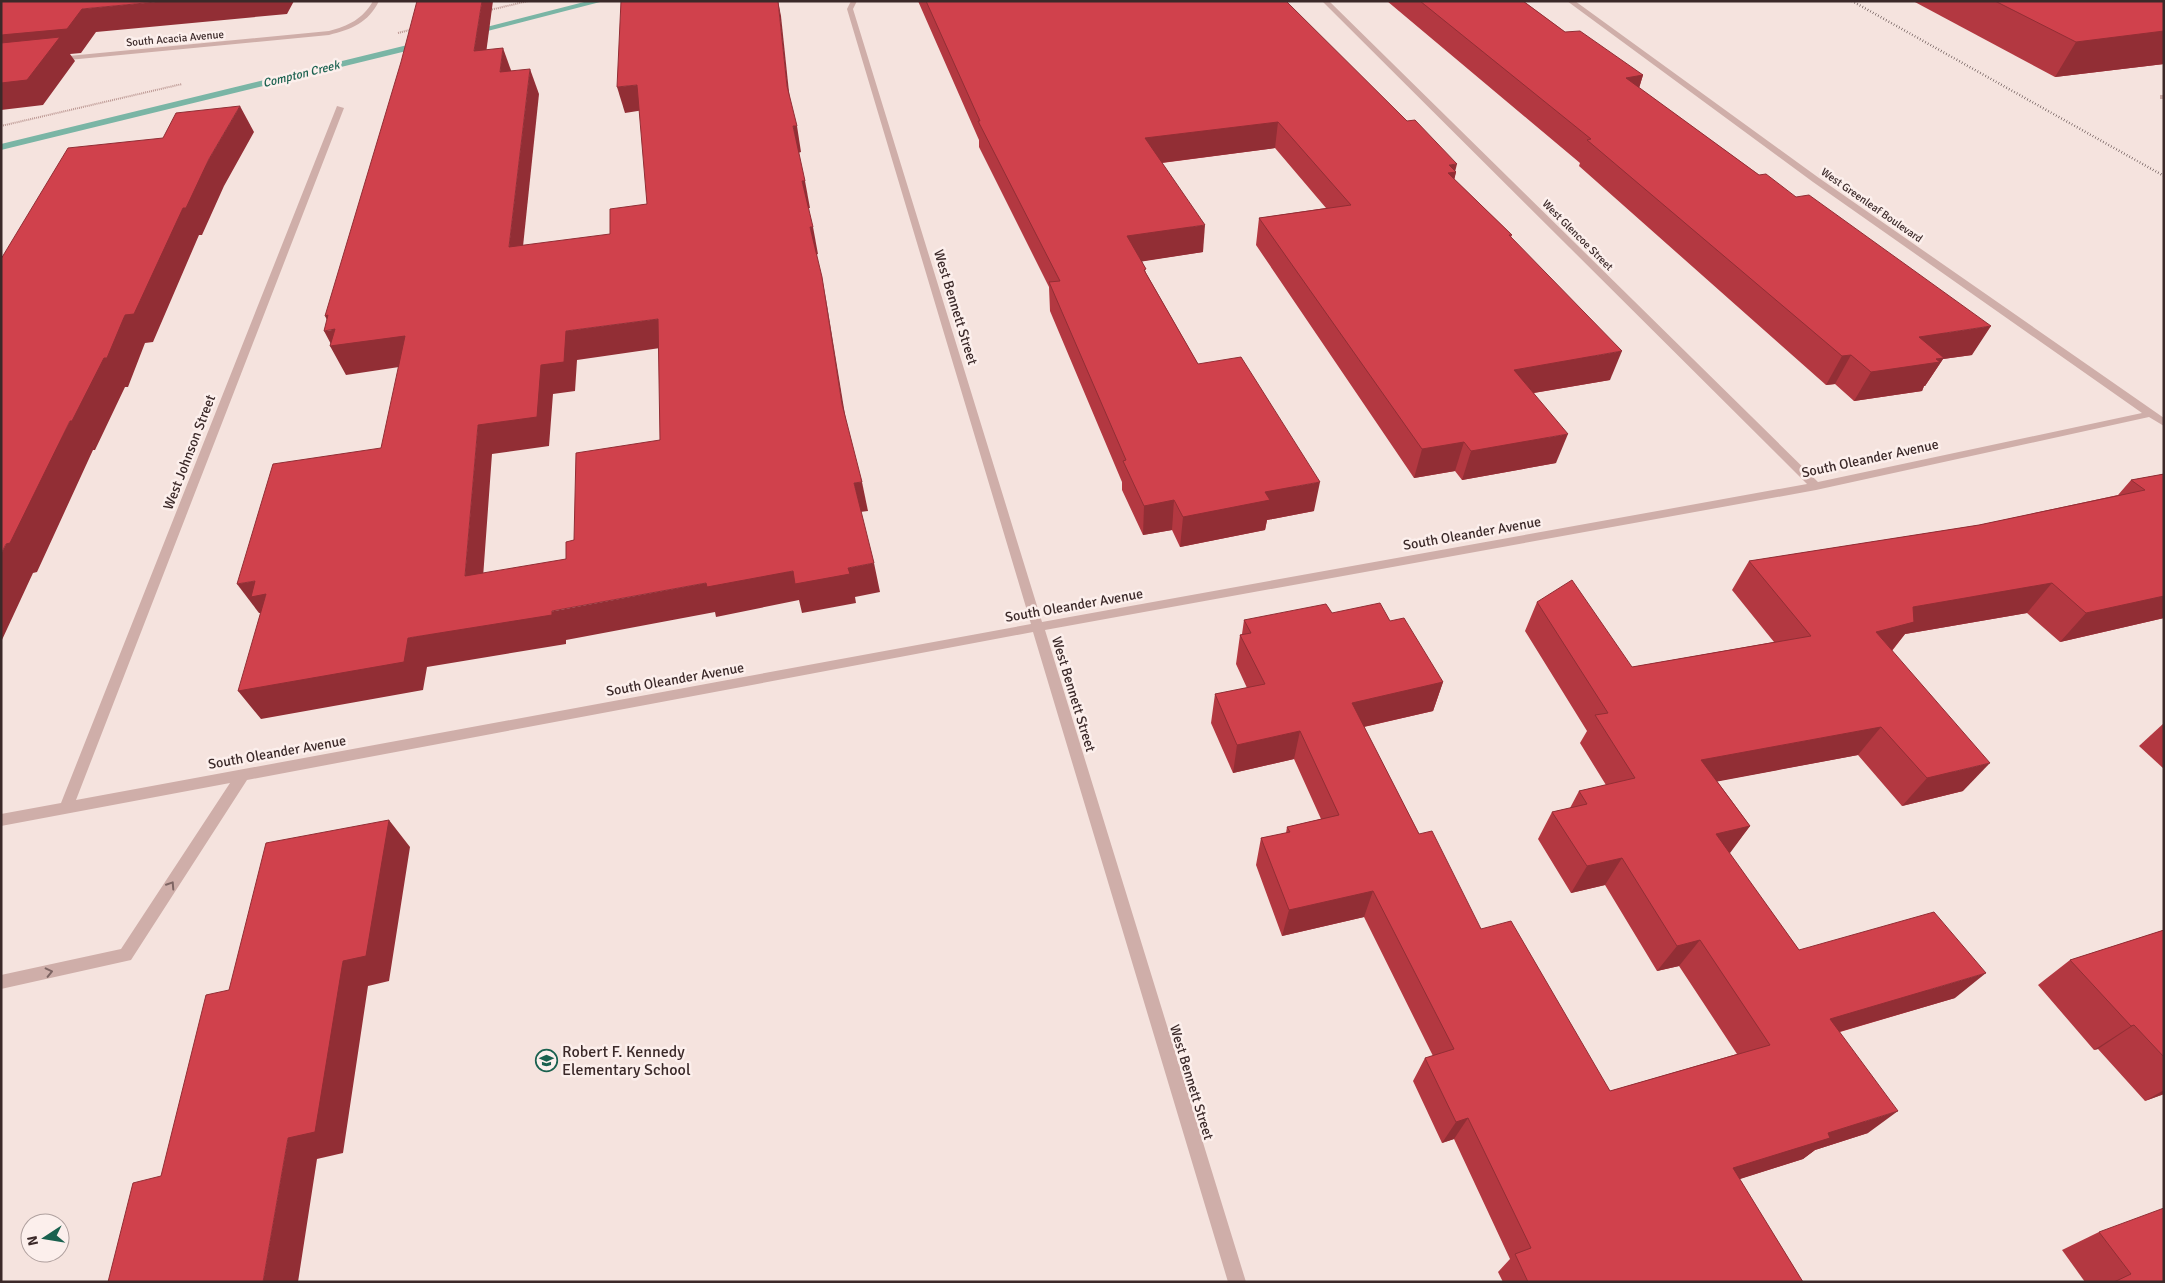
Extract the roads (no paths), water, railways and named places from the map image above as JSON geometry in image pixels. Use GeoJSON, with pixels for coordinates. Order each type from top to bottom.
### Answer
{"type":"FeatureCollection","features":[{"type":"Feature","properties":{"kind":"street","name":"South Acacia Avenue"},"geometry":{"type":"LineString","coordinates":[[50,59],[295,38],[350,28],[362,21],[376,1]]}},
{"type":"Feature","properties":{"kind":"street","name":"West Bennett Street"},"geometry":{"type":"LineString","coordinates":[[854,1],[850,9],[1237,1282]]}},
{"type":"Feature","properties":{"kind":"street","name":"West Glencoe Street"},"geometry":{"type":"LineString","coordinates":[[1325,1],[1816,486]]}},
{"type":"Feature","properties":{"kind":"street","name":"West Greenleaf Boulevard"},"geometry":{"type":"LineString","coordinates":[[1570,1],[1816,180],[2164,423]]}},
{"type":"Feature","properties":{"kind":"street","name":"West Johnson Street"},"geometry":{"type":"LineString","coordinates":[[66,807],[340,108]]}},
{"type":"Feature","properties":{"kind":"street","name":"South Oleander Avenue"},"geometry":{"type":"LineString","coordinates":[[1,820],[1038,627],[1816,486],[2150,414]]}},
{"type":"Feature","properties":{"kind":"street"},"geometry":{"type":"LineString","coordinates":[[1,982],[126,955],[243,774]]}},
{"type":"Feature","properties":{"kind":"waterway","name":"Compton Creek"},"geometry":{"type":"LineString","coordinates":[[468,33],[600,1]]}},
{"type":"Feature","properties":{"kind":"waterway","name":"Compton Creek"},"geometry":{"type":"LineString","coordinates":[[1,147],[428,43]]}},
{"type":"Feature","properties":{"kind":"railway"},"geometry":{"type":"LineString","coordinates":[[1852,1],[2164,176]]}},
{"type":"Feature","properties":{"kind":"place","name":"Robert F. Kennedy Elementary School"},"geometry":{"type":"Point","coordinates":[546,1060]}}]}
